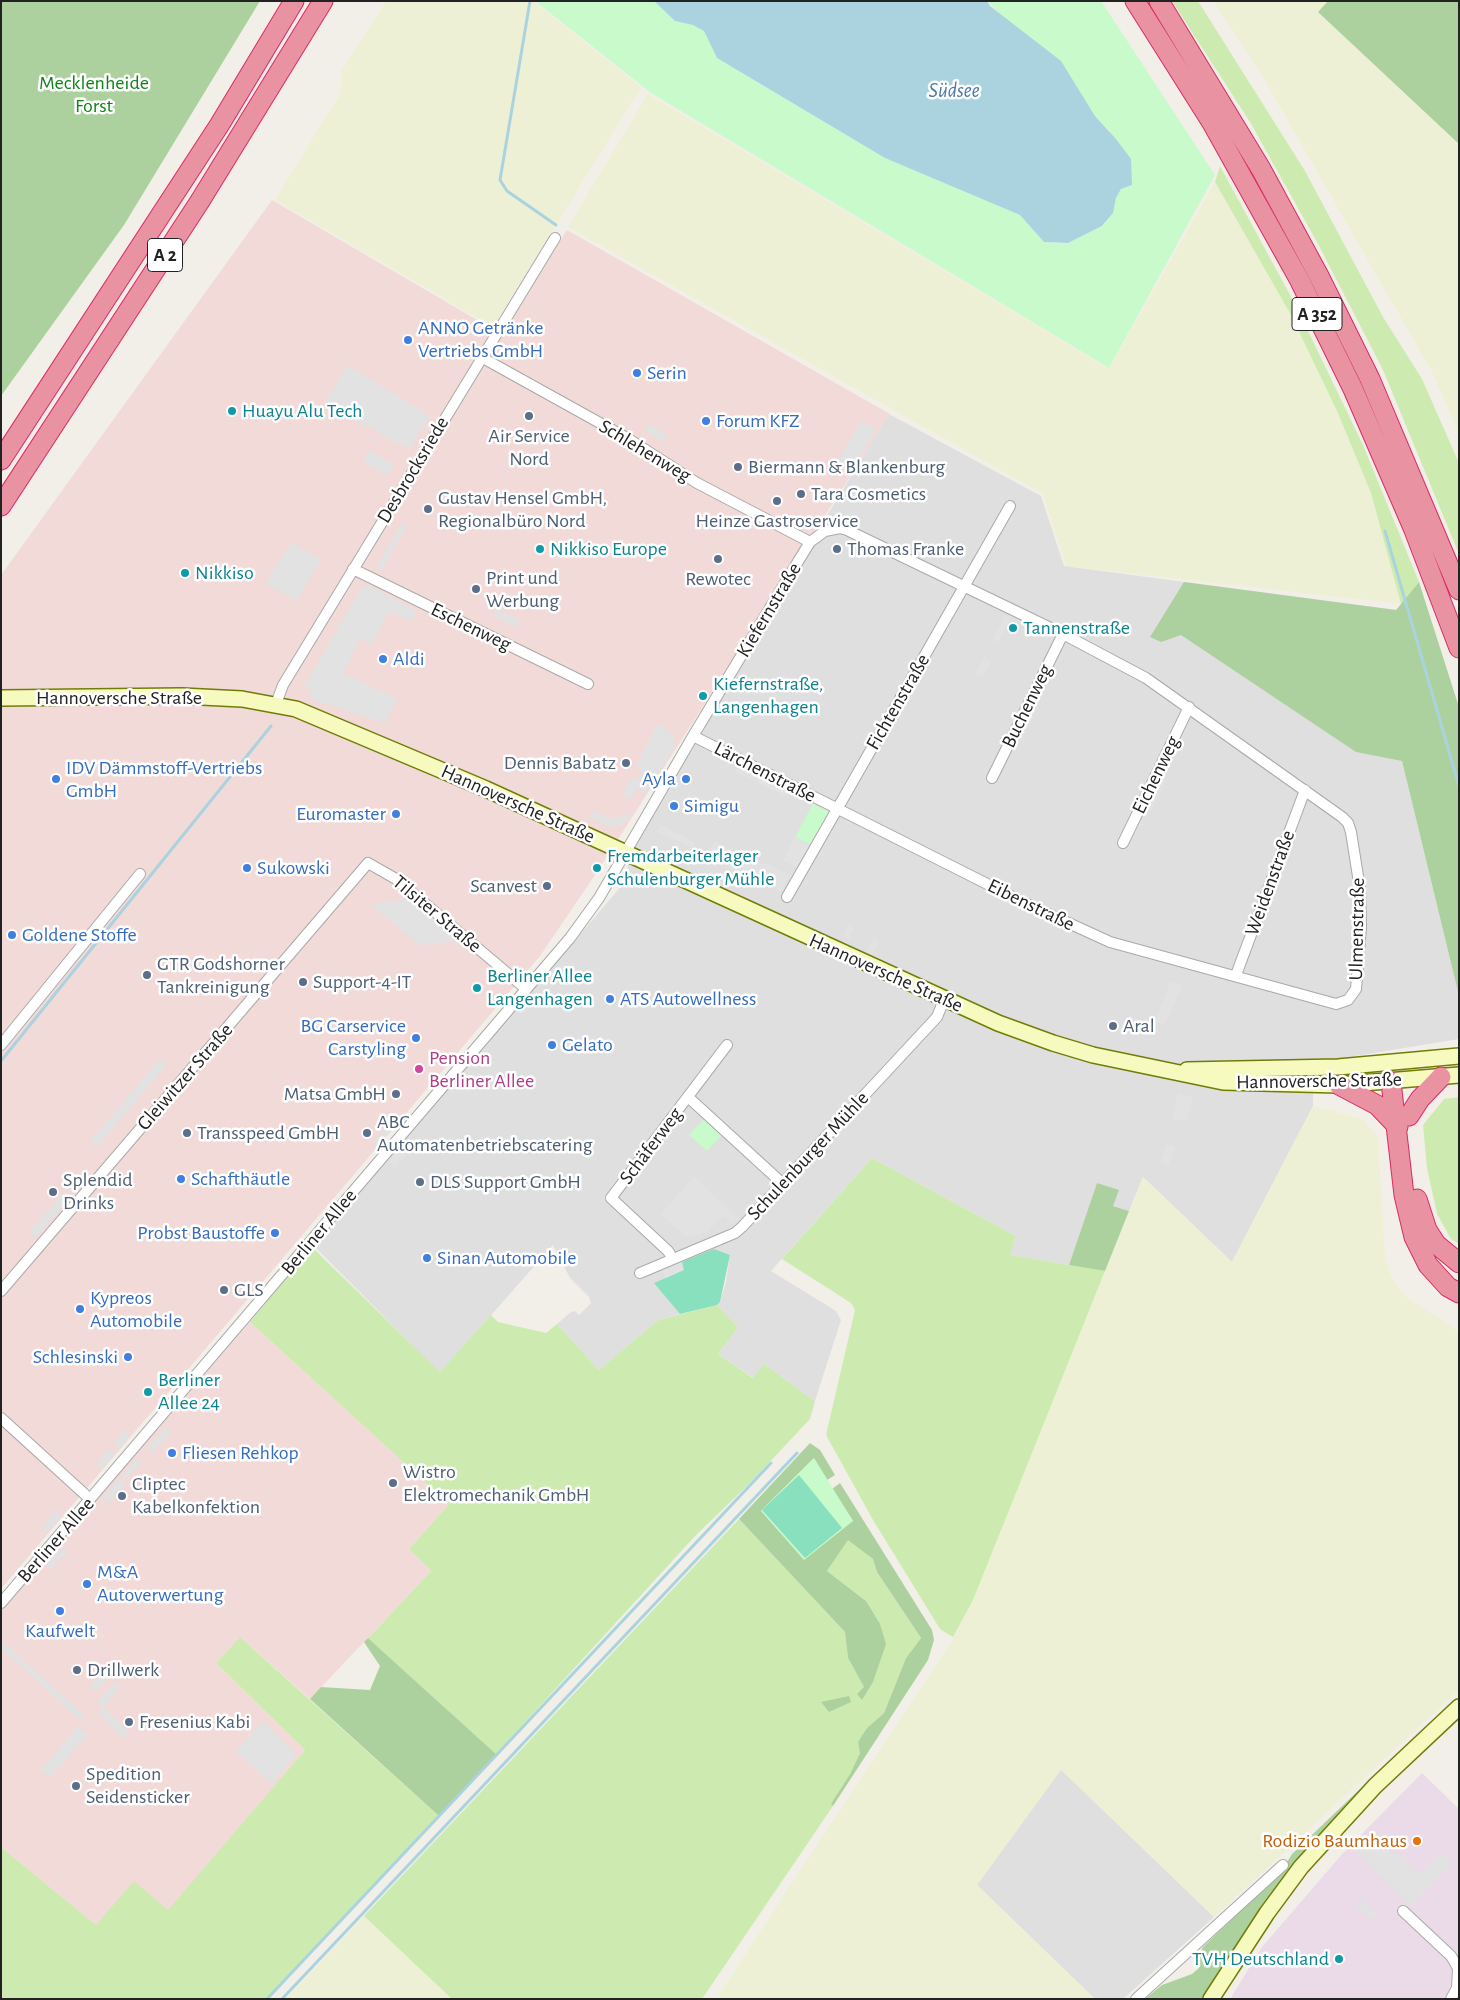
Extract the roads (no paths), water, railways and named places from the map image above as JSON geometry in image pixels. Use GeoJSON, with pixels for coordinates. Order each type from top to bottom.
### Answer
{"type":"FeatureCollection","features":[{"type":"Feature","properties":{"kind":"highway","name":"A 2"},"geometry":{"type":"LineString","coordinates":[[1,460],[220,124],[294,1]]}},
{"type":"Feature","properties":{"kind":"highway","name":"A 2"},"geometry":{"type":"LineString","coordinates":[[1,506],[200,201],[323,1]]}},
{"type":"Feature","properties":{"kind":"highway","name":"A 352"},"geometry":{"type":"LineString","coordinates":[[1135,1],[1212,123],[1300,281],[1353,389],[1414,530],[1459,648]]}},
{"type":"Feature","properties":{"kind":"highway","name":"A 352"},"geometry":{"type":"LineString","coordinates":[[1159,1],[1252,153],[1320,276],[1370,379],[1459,590]]}},
{"type":"Feature","properties":{"kind":"highway"},"geometry":{"type":"LineString","coordinates":[[1450,1076],[1420,1099],[1404,1122],[1404,1195],[1414,1237],[1428,1265],[1448,1287],[1459,1293]]}},
{"type":"Feature","properties":{"kind":"highway"},"geometry":{"type":"LineString","coordinates":[[1398,1081],[1416,1194],[1422,1216],[1436,1244],[1459,1263]]}},
{"type":"Feature","properties":{"kind":"highway"},"geometry":{"type":"LineString","coordinates":[[1339,1084],[1404,1122]]}},
{"type":"Feature","properties":{"kind":"main road","name":"Hannoversche Straße"},"geometry":{"type":"LineString","coordinates":[[1,698],[182,696],[242,699],[296,709],[486,789],[944,1000],[1053,1043],[1112,1060],[1181,1072],[1195,1077],[1223,1082],[1339,1084],[1450,1076]]}},
{"type":"Feature","properties":{"kind":"main road","name":"Hannoversche Straße"},"geometry":{"type":"LineString","coordinates":[[1181,1072],[1224,1068],[1338,1067],[1459,1056]]}},
{"type":"Feature","properties":{"kind":"main road"},"geometry":{"type":"LineString","coordinates":[[1396,1062],[1398,1081]]}},
{"type":"Feature","properties":{"kind":"main road"},"geometry":{"type":"LineString","coordinates":[[1211,1999],[1267,1913],[1302,1867],[1375,1786],[1459,1707]]}},
{"type":"Feature","properties":{"kind":"street","name":"Desbrocksriede"},"geometry":{"type":"LineString","coordinates":[[276,704],[283,685],[555,238]]}},
{"type":"Feature","properties":{"kind":"street","name":"Schlehenweg"},"geometry":{"type":"LineString","coordinates":[[481,357],[627,438],[697,483],[810,542]]}},
{"type":"Feature","properties":{"kind":"street","name":"Fichtenstraße"},"geometry":{"type":"LineString","coordinates":[[787,897],[1010,506]]}},
{"type":"Feature","properties":{"kind":"street","name":"Kiefernstraße"},"geometry":{"type":"LineString","coordinates":[[625,852],[810,542],[825,531],[833,529],[847,530],[966,586]]}},
{"type":"Feature","properties":{"kind":"street","name":"Eschenweg"},"geometry":{"type":"LineString","coordinates":[[353,569],[588,684]]}},
{"type":"Feature","properties":{"kind":"street"},"geometry":{"type":"LineString","coordinates":[[966,586],[1146,678],[1305,790]]}},
{"type":"Feature","properties":{"kind":"street","name":"Buchenweg"},"geometry":{"type":"LineString","coordinates":[[992,778],[1062,634]]}},
{"type":"Feature","properties":{"kind":"street","name":"Eichenweg"},"geometry":{"type":"LineString","coordinates":[[1123,843],[1189,707]]}},
{"type":"Feature","properties":{"kind":"street","name":"Lärchenstraße"},"geometry":{"type":"LineString","coordinates":[[693,736],[837,808]]}},
{"type":"Feature","properties":{"kind":"street","name":"Ulmenstraße"},"geometry":{"type":"LineString","coordinates":[[1236,975],[1336,1004],[1348,1000],[1356,989],[1361,927],[1360,889],[1351,832],[1348,823],[1342,817],[1305,790]]}},
{"type":"Feature","properties":{"kind":"street","name":"Weidenstraße"},"geometry":{"type":"LineString","coordinates":[[1236,975],[1305,790]]}},
{"type":"Feature","properties":{"kind":"street","name":"Eibenstraße"},"geometry":{"type":"LineString","coordinates":[[837,808],[1110,942],[1236,975]]}},
{"type":"Feature","properties":{"kind":"street","name":"Berliner Allee"},"geometry":{"type":"LineString","coordinates":[[1,1603],[576,930],[599,898],[625,852]]}},
{"type":"Feature","properties":{"kind":"street","name":"Tilsiter Straße"},"geometry":{"type":"LineString","coordinates":[[368,863],[396,879],[526,989]]}},
{"type":"Feature","properties":{"kind":"street","name":"Gleiwitzer Straße"},"geometry":{"type":"LineString","coordinates":[[1,1291],[368,863]]}},
{"type":"Feature","properties":{"kind":"street"},"geometry":{"type":"LineString","coordinates":[[1,1045],[140,874]]}},
{"type":"Feature","properties":{"kind":"street","name":"Schulenburger Mühle"},"geometry":{"type":"LineString","coordinates":[[640,1273],[735,1232],[783,1184],[937,1017],[944,1000]]}},
{"type":"Feature","properties":{"kind":"street","name":"Schäferweg"},"geometry":{"type":"LineString","coordinates":[[673,1259],[668,1250],[611,1198],[727,1045]]}},
{"type":"Feature","properties":{"kind":"street","name":"Schäferweg"},"geometry":{"type":"LineString","coordinates":[[688,1097],[783,1184]]}},
{"type":"Feature","properties":{"kind":"street"},"geometry":{"type":"LineString","coordinates":[[1,1418],[90,1499]]}},
{"type":"Feature","properties":{"kind":"street"},"geometry":{"type":"LineString","coordinates":[[1136,1999],[1283,1865]]}},
{"type":"Feature","properties":{"kind":"street"},"geometry":{"type":"LineString","coordinates":[[1403,1911],[1451,1956],[1458,1968],[1457,1988],[1451,1999]]}},
{"type":"Feature","properties":{"kind":"water","name":"Südsee"},"geometry":{"type":"Polygon","coordinates":[[[654,1],[987,1],[990,6],[1061,61],[1095,116],[1131,159],[1132,185],[1121,189],[1116,198],[1113,213],[1102,226],[1068,243],[1044,242],[1020,215],[885,158],[717,58],[704,31],[693,25],[675,21],[654,1]]]}},
{"type":"Feature","properties":{"kind":"waterway"},"geometry":{"type":"LineString","coordinates":[[530,1],[500,180],[507,191],[556,225]]}},
{"type":"Feature","properties":{"kind":"waterway"},"geometry":{"type":"LineString","coordinates":[[1385,531],[1459,786]]}},
{"type":"Feature","properties":{"kind":"waterway"},"geometry":{"type":"LineString","coordinates":[[1,1061],[271,726]]}},
{"type":"Feature","properties":{"kind":"waterway"},"geometry":{"type":"LineString","coordinates":[[282,1999],[797,1453]]}},
{"type":"Feature","properties":{"kind":"waterway"},"geometry":{"type":"LineString","coordinates":[[267,1999],[771,1463]]}},
{"type":"Feature","properties":{"kind":"place","name":"ANNO Getränke Vertriebs GmbH"},"geometry":{"type":"Point","coordinates":[408,340]}},
{"type":"Feature","properties":{"kind":"place","name":"Serin"},"geometry":{"type":"Point","coordinates":[637,373]}},
{"type":"Feature","properties":{"kind":"place","name":"Huayu Alu Tech"},"geometry":{"type":"Point","coordinates":[232,411]}},
{"type":"Feature","properties":{"kind":"place","name":"Air Service Nord"},"geometry":{"type":"Point","coordinates":[529,416]}},
{"type":"Feature","properties":{"kind":"place","name":"Forum KFZ"},"geometry":{"type":"Point","coordinates":[706,421]}},
{"type":"Feature","properties":{"kind":"place","name":"Biermann & Blankenburg"},"geometry":{"type":"Point","coordinates":[738,467]}},
{"type":"Feature","properties":{"kind":"place","name":"Tara Cosmetics"},"geometry":{"type":"Point","coordinates":[801,494]}},
{"type":"Feature","properties":{"kind":"place","name":"Heinze Gastroservice"},"geometry":{"type":"Point","coordinates":[777,501]}},
{"type":"Feature","properties":{"kind":"place","name":"Gustav Hensel GmbH, Regionalbüro Nord"},"geometry":{"type":"Point","coordinates":[428,509]}},
{"type":"Feature","properties":{"kind":"place","name":"Nikkiso Europe"},"geometry":{"type":"Point","coordinates":[540,549]}},
{"type":"Feature","properties":{"kind":"place","name":"Thomas Franke"},"geometry":{"type":"Point","coordinates":[837,549]}},
{"type":"Feature","properties":{"kind":"place","name":"Rewotec"},"geometry":{"type":"Point","coordinates":[718,559]}},
{"type":"Feature","properties":{"kind":"place","name":"Nikkiso"},"geometry":{"type":"Point","coordinates":[185,573]}},
{"type":"Feature","properties":{"kind":"place","name":"Print und Werbung"},"geometry":{"type":"Point","coordinates":[476,589]}},
{"type":"Feature","properties":{"kind":"place","name":"Tannenstraße"},"geometry":{"type":"Point","coordinates":[1013,628]}},
{"type":"Feature","properties":{"kind":"place","name":"Aldi"},"geometry":{"type":"Point","coordinates":[383,659]}},
{"type":"Feature","properties":{"kind":"place","name":"Kiefernstraße, Langenhagen"},"geometry":{"type":"Point","coordinates":[703,696]}},
{"type":"Feature","properties":{"kind":"place","name":"Dennis Babatz"},"geometry":{"type":"Point","coordinates":[626,763]}},
{"type":"Feature","properties":{"kind":"place","name":"IDV Dämmstoff-Vertriebs GmbH"},"geometry":{"type":"Point","coordinates":[56,779]}},
{"type":"Feature","properties":{"kind":"place","name":"Ayla"},"geometry":{"type":"Point","coordinates":[686,779]}},
{"type":"Feature","properties":{"kind":"place","name":"Simigu"},"geometry":{"type":"Point","coordinates":[674,806]}},
{"type":"Feature","properties":{"kind":"place","name":"Euromaster"},"geometry":{"type":"Point","coordinates":[396,814]}},
{"type":"Feature","properties":{"kind":"place","name":"Sukowski"},"geometry":{"type":"Point","coordinates":[247,868]}},
{"type":"Feature","properties":{"kind":"place","name":"Fremdarbeiterlager Schulenburger Mühle"},"geometry":{"type":"Point","coordinates":[597,868]}},
{"type":"Feature","properties":{"kind":"place","name":"Scanvest"},"geometry":{"type":"Point","coordinates":[547,886]}},
{"type":"Feature","properties":{"kind":"place","name":"Goldene Stoffe"},"geometry":{"type":"Point","coordinates":[12,935]}},
{"type":"Feature","properties":{"kind":"place","name":"GTR Godshorner Tankreinigung"},"geometry":{"type":"Point","coordinates":[147,975]}},
{"type":"Feature","properties":{"kind":"place","name":"Support-4-IT"},"geometry":{"type":"Point","coordinates":[303,982]}},
{"type":"Feature","properties":{"kind":"place","name":"Berliner Allee Langenhagen"},"geometry":{"type":"Point","coordinates":[477,988]}},
{"type":"Feature","properties":{"kind":"place","name":"ATS Autowellness"},"geometry":{"type":"Point","coordinates":[610,999]}},
{"type":"Feature","properties":{"kind":"place","name":"Aral"},"geometry":{"type":"Point","coordinates":[1113,1026]}},
{"type":"Feature","properties":{"kind":"place","name":"BG Carservice Carstyling"},"geometry":{"type":"Point","coordinates":[416,1038]}},
{"type":"Feature","properties":{"kind":"place","name":"Gelato"},"geometry":{"type":"Point","coordinates":[552,1045]}},
{"type":"Feature","properties":{"kind":"place","name":"Pension Berliner Allee"},"geometry":{"type":"Point","coordinates":[419,1069]}},
{"type":"Feature","properties":{"kind":"place","name":"Matsa GmbH"},"geometry":{"type":"Point","coordinates":[396,1094]}},
{"type":"Feature","properties":{"kind":"place","name":"Transspeed GmbH"},"geometry":{"type":"Point","coordinates":[187,1133]}},
{"type":"Feature","properties":{"kind":"place","name":"ABC Automatenbetriebscatering"},"geometry":{"type":"Point","coordinates":[367,1133]}},
{"type":"Feature","properties":{"kind":"place","name":"Schafthäutle"},"geometry":{"type":"Point","coordinates":[181,1179]}},
{"type":"Feature","properties":{"kind":"place","name":"DLS Support GmbH"},"geometry":{"type":"Point","coordinates":[420,1182]}},
{"type":"Feature","properties":{"kind":"place","name":"Splendid Drinks"},"geometry":{"type":"Point","coordinates":[53,1192]}},
{"type":"Feature","properties":{"kind":"place","name":"Probst Baustoffe"},"geometry":{"type":"Point","coordinates":[275,1233]}},
{"type":"Feature","properties":{"kind":"place","name":"Sinan Automobile"},"geometry":{"type":"Point","coordinates":[427,1258]}},
{"type":"Feature","properties":{"kind":"place","name":"GLS"},"geometry":{"type":"Point","coordinates":[224,1290]}},
{"type":"Feature","properties":{"kind":"place","name":"Kypreos Automobile"},"geometry":{"type":"Point","coordinates":[80,1309]}},
{"type":"Feature","properties":{"kind":"place","name":"Schlesinski"},"geometry":{"type":"Point","coordinates":[128,1357]}},
{"type":"Feature","properties":{"kind":"place","name":"Berliner Allee 24"},"geometry":{"type":"Point","coordinates":[148,1392]}},
{"type":"Feature","properties":{"kind":"place","name":"Fliesen Rehkop"},"geometry":{"type":"Point","coordinates":[172,1453]}},
{"type":"Feature","properties":{"kind":"place","name":"Wistro Elektromechanik GmbH"},"geometry":{"type":"Point","coordinates":[393,1483]}},
{"type":"Feature","properties":{"kind":"place","name":"Cliptec Kabelkonfektion"},"geometry":{"type":"Point","coordinates":[122,1496]}},
{"type":"Feature","properties":{"kind":"place","name":"M&A Autoverwertung"},"geometry":{"type":"Point","coordinates":[87,1584]}},
{"type":"Feature","properties":{"kind":"place","name":"Kaufwelt"},"geometry":{"type":"Point","coordinates":[60,1611]}},
{"type":"Feature","properties":{"kind":"place","name":"Drillwerk"},"geometry":{"type":"Point","coordinates":[77,1670]}},
{"type":"Feature","properties":{"kind":"place","name":"Fresenius Kabi"},"geometry":{"type":"Point","coordinates":[129,1722]}},
{"type":"Feature","properties":{"kind":"place","name":"Spedition Seidensticker"},"geometry":{"type":"Point","coordinates":[76,1786]}},
{"type":"Feature","properties":{"kind":"place","name":"Rodizio Baumhaus"},"geometry":{"type":"Point","coordinates":[1417,1841]}},
{"type":"Feature","properties":{"kind":"place","name":"TVH Deutschland"},"geometry":{"type":"Point","coordinates":[1339,1959]}},
{"type":"Feature","properties":{"kind":"park label","name":"Mecklenheide Forst"},"geometry":{"type":"Point","coordinates":[94,94]}}]}
